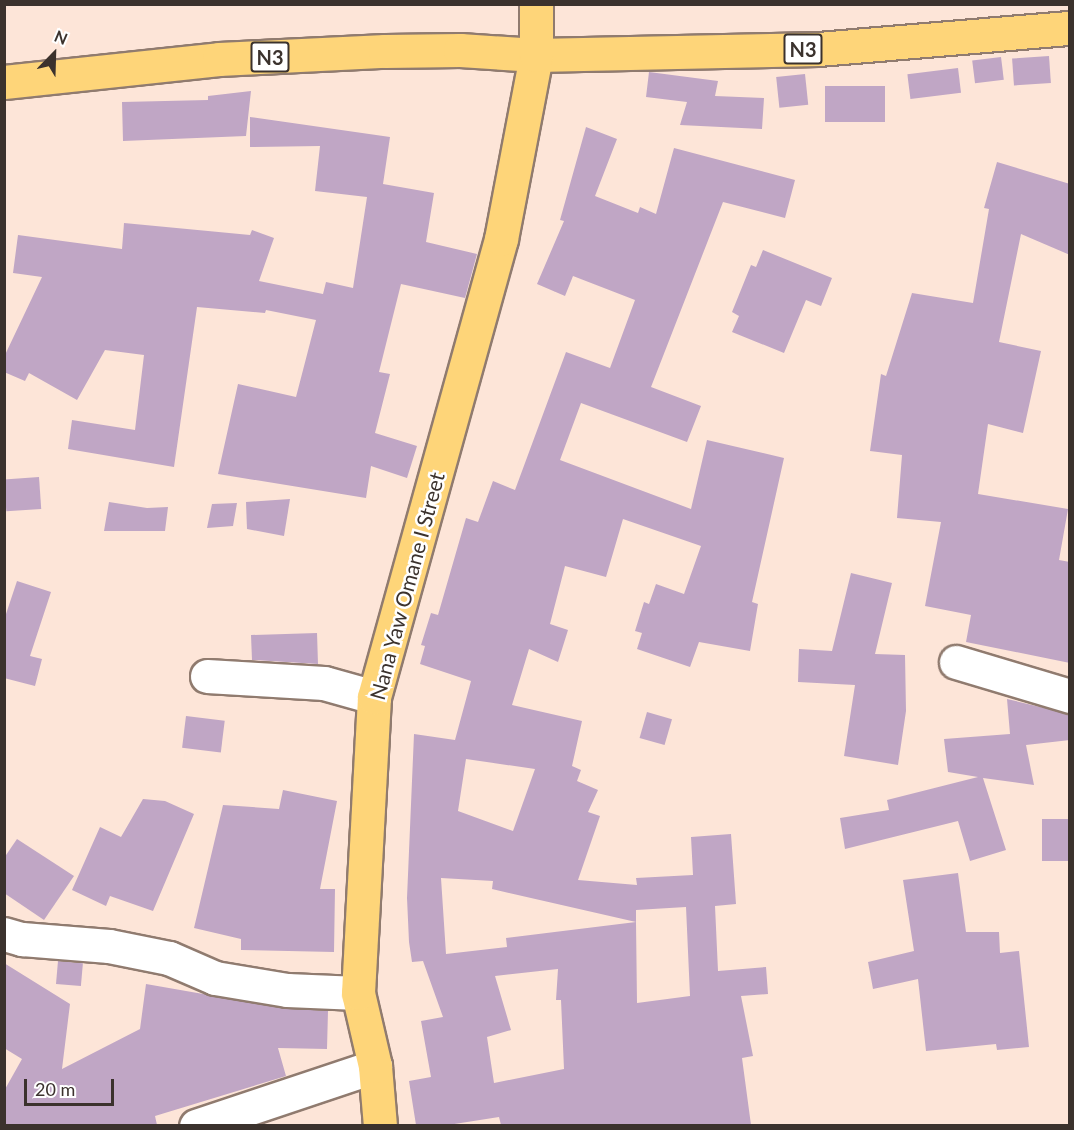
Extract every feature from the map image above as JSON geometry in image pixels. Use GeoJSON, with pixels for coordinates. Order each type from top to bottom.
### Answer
{"type":"FeatureCollection","features":[{"type":"Feature","properties":{"kind":"main road","name":"Nana Yaw Omane I Street"},"geometry":{"type":"LineString","coordinates":[[380,1125],[375,1066],[358,993],[374,697],[501,239],[536,55],[536,4]]}},
{"type":"Feature","properties":{"kind":"main road","name":"N3"},"geometry":{"type":"LineString","coordinates":[[4,82],[219,59],[449,50],[536,55],[818,49],[1070,28]]}},
{"type":"Feature","properties":{"kind":"street"},"geometry":{"type":"LineString","coordinates":[[956,662],[1070,696]]}},
{"type":"Feature","properties":{"kind":"street"},"geometry":{"type":"LineString","coordinates":[[207,676],[324,683],[374,697]]}},
{"type":"Feature","properties":{"kind":"street"},"geometry":{"type":"LineString","coordinates":[[4,934],[22,939],[109,946],[169,958],[215,978],[277,988],[358,993]]}},
{"type":"Feature","properties":{"kind":"street"},"geometry":{"type":"LineString","coordinates":[[196,1125],[375,1066]]}},
{"type":"Feature","properties":{"kind":"building"},"geometry":{"type":"Polygon","coordinates":[[[1049,56],[1051,83],[1014,86],[1012,59],[1049,56]]]}},
{"type":"Feature","properties":{"kind":"building"},"geometry":{"type":"Polygon","coordinates":[[[1001,57],[1004,80],[975,83],[972,61],[1001,57]]]}},
{"type":"Feature","properties":{"kind":"building"},"geometry":{"type":"Polygon","coordinates":[[[958,68],[961,93],[910,99],[907,74],[958,68]]]}},
{"type":"Feature","properties":{"kind":"building"},"geometry":{"type":"Polygon","coordinates":[[[649,72],[718,81],[715,96],[764,98],[762,129],[680,125],[687,102],[646,97],[649,72]]]}},
{"type":"Feature","properties":{"kind":"building"},"geometry":{"type":"Polygon","coordinates":[[[805,74],[808,105],[779,108],[776,77],[805,74]]]}},
{"type":"Feature","properties":{"kind":"building"},"geometry":{"type":"Polygon","coordinates":[[[825,86],[885,86],[885,122],[825,122],[825,86]]]}},
{"type":"Feature","properties":{"kind":"building"},"geometry":{"type":"Polygon","coordinates":[[[251,91],[246,136],[123,141],[122,102],[208,100],[208,96],[251,91]]]}},
{"type":"Feature","properties":{"kind":"building"},"geometry":{"type":"Polygon","coordinates":[[[250,117],[390,137],[383,184],[434,193],[426,242],[477,254],[465,298],[401,284],[379,372],[390,374],[375,433],[417,446],[407,478],[371,466],[366,498],[218,474],[238,384],[296,397],[316,320],[266,310],[265,313],[197,307],[174,467],[68,449],[72,420],[135,430],[144,355],[105,350],[77,400],[29,373],[25,381],[4,372],[4,357],[42,277],[13,273],[18,235],[122,249],[124,223],[250,235],[252,230],[274,238],[259,281],[323,294],[326,282],[353,288],[367,197],[315,191],[320,146],[250,147],[250,117]]]}},
{"type":"Feature","properties":{"kind":"building"},"geometry":{"type":"Polygon","coordinates":[[[586,127],[617,139],[595,196],[638,213],[640,207],[656,214],[674,148],[795,180],[785,218],[723,202],[651,387],[701,406],[687,442],[581,403],[560,460],[691,509],[707,440],[784,458],[752,602],[758,604],[750,651],[699,642],[690,667],[637,649],[642,633],[635,631],[644,602],[649,604],[656,584],[684,594],[701,546],[623,519],[606,577],[565,566],[550,624],[568,630],[558,662],[529,649],[512,705],[582,721],[572,766],[581,770],[577,781],[598,790],[588,812],[600,816],[578,880],[637,885],[636,878],[693,875],[691,837],[731,834],[736,904],[715,906],[718,971],[766,967],[768,994],[741,996],[753,1056],[742,1058],[751,1125],[501,1125],[499,1117],[448,1125],[416,1125],[409,1081],[431,1077],[421,1021],[443,1017],[423,961],[412,962],[409,942],[407,898],[414,734],[455,740],[471,681],[420,664],[425,646],[421,645],[431,613],[438,615],[466,518],[478,522],[493,481],[515,490],[566,352],[610,368],[635,300],[573,276],[565,296],[537,284],[564,221],[560,220],[586,127]],[[466,759],[458,811],[513,831],[535,769],[466,759]],[[441,878],[446,954],[507,947],[506,938],[636,922],[492,889],[493,881],[441,878]],[[686,907],[636,910],[637,1003],[690,996],[686,907]],[[558,969],[495,976],[511,1030],[487,1037],[494,1083],[564,1069],[561,1000],[556,1000],[558,969]]]}},
{"type":"Feature","properties":{"kind":"building"},"geometry":{"type":"Polygon","coordinates":[[[997,162],[1070,184],[1070,255],[1021,234],[999,342],[1041,351],[1023,433],[988,424],[978,494],[1068,509],[1059,560],[1070,562],[1070,663],[966,642],[971,615],[925,606],[941,522],[897,518],[902,455],[870,451],[881,374],[886,376],[912,293],[973,303],[989,209],[984,208],[997,162]]]}},
{"type":"Feature","properties":{"kind":"building"},"geometry":{"type":"Polygon","coordinates":[[[763,250],[832,278],[821,306],[806,300],[784,353],[732,332],[739,316],[732,312],[751,265],[756,267],[763,250]]]}},
{"type":"Feature","properties":{"kind":"building"},"geometry":{"type":"Polygon","coordinates":[[[39,477],[41,509],[6,511],[4,479],[39,477]]]}},
{"type":"Feature","properties":{"kind":"building"},"geometry":{"type":"Polygon","coordinates":[[[290,499],[284,536],[247,529],[246,502],[290,499]]]}},
{"type":"Feature","properties":{"kind":"building"},"geometry":{"type":"Polygon","coordinates":[[[109,502],[147,508],[168,507],[165,531],[104,531],[109,502]]]}},
{"type":"Feature","properties":{"kind":"building"},"geometry":{"type":"Polygon","coordinates":[[[237,503],[233,526],[207,528],[212,504],[237,503]]]}},
{"type":"Feature","properties":{"kind":"building"},"geometry":{"type":"Polygon","coordinates":[[[851,573],[892,583],[875,654],[905,655],[906,711],[898,765],[844,756],[855,685],[798,682],[799,649],[832,651],[851,573]]]}},
{"type":"Feature","properties":{"kind":"building"},"geometry":{"type":"Polygon","coordinates":[[[17,581],[51,592],[30,656],[42,659],[35,686],[4,678],[4,620],[17,581]]]}},
{"type":"Feature","properties":{"kind":"building"},"geometry":{"type":"Polygon","coordinates":[[[317,633],[318,664],[252,660],[251,635],[317,633]]]}},
{"type":"Feature","properties":{"kind":"building"},"geometry":{"type":"Polygon","coordinates":[[[1007,699],[1070,714],[1070,740],[1026,745],[1034,785],[983,778],[1006,850],[970,861],[958,821],[845,849],[840,818],[889,810],[887,800],[978,777],[948,772],[944,739],[1010,734],[1007,699]]]}},
{"type":"Feature","properties":{"kind":"building"},"geometry":{"type":"Polygon","coordinates":[[[647,712],[672,719],[665,745],[640,738],[647,712]]]}},
{"type":"Feature","properties":{"kind":"building"},"geometry":{"type":"Polygon","coordinates":[[[186,716],[225,721],[221,753],[182,748],[186,716]]]}},
{"type":"Feature","properties":{"kind":"building"},"geometry":{"type":"Polygon","coordinates":[[[283,790],[337,801],[320,889],[335,889],[334,952],[241,950],[241,939],[194,928],[223,805],[279,809],[283,790]]]}},
{"type":"Feature","properties":{"kind":"building"},"geometry":{"type":"Polygon","coordinates":[[[143,799],[165,801],[194,814],[153,911],[110,896],[106,906],[72,890],[100,827],[121,837],[143,799]]]}},
{"type":"Feature","properties":{"kind":"building"},"geometry":{"type":"Polygon","coordinates":[[[1042,819],[1070,819],[1070,861],[1042,861],[1042,819]]]}},
{"type":"Feature","properties":{"kind":"building"},"geometry":{"type":"Polygon","coordinates":[[[17,839],[74,876],[44,920],[4,893],[4,858],[17,839]]]}},
{"type":"Feature","properties":{"kind":"building"},"geometry":{"type":"Polygon","coordinates":[[[958,873],[966,932],[999,932],[1000,953],[1019,951],[1029,1047],[997,1050],[996,1044],[926,1051],[918,979],[873,989],[868,962],[914,951],[903,880],[958,873]]]}},
{"type":"Feature","properties":{"kind":"building"},"geometry":{"type":"Polygon","coordinates":[[[58,961],[83,963],[81,986],[56,984],[58,961]]]}},
{"type":"Feature","properties":{"kind":"building"},"geometry":{"type":"Polygon","coordinates":[[[4,963],[70,1004],[62,1069],[140,1029],[146,984],[284,1008],[328,1011],[327,1049],[278,1048],[286,1076],[155,1116],[157,1125],[4,1125],[4,1091],[22,1059],[4,1048],[4,963]]]}}]}
